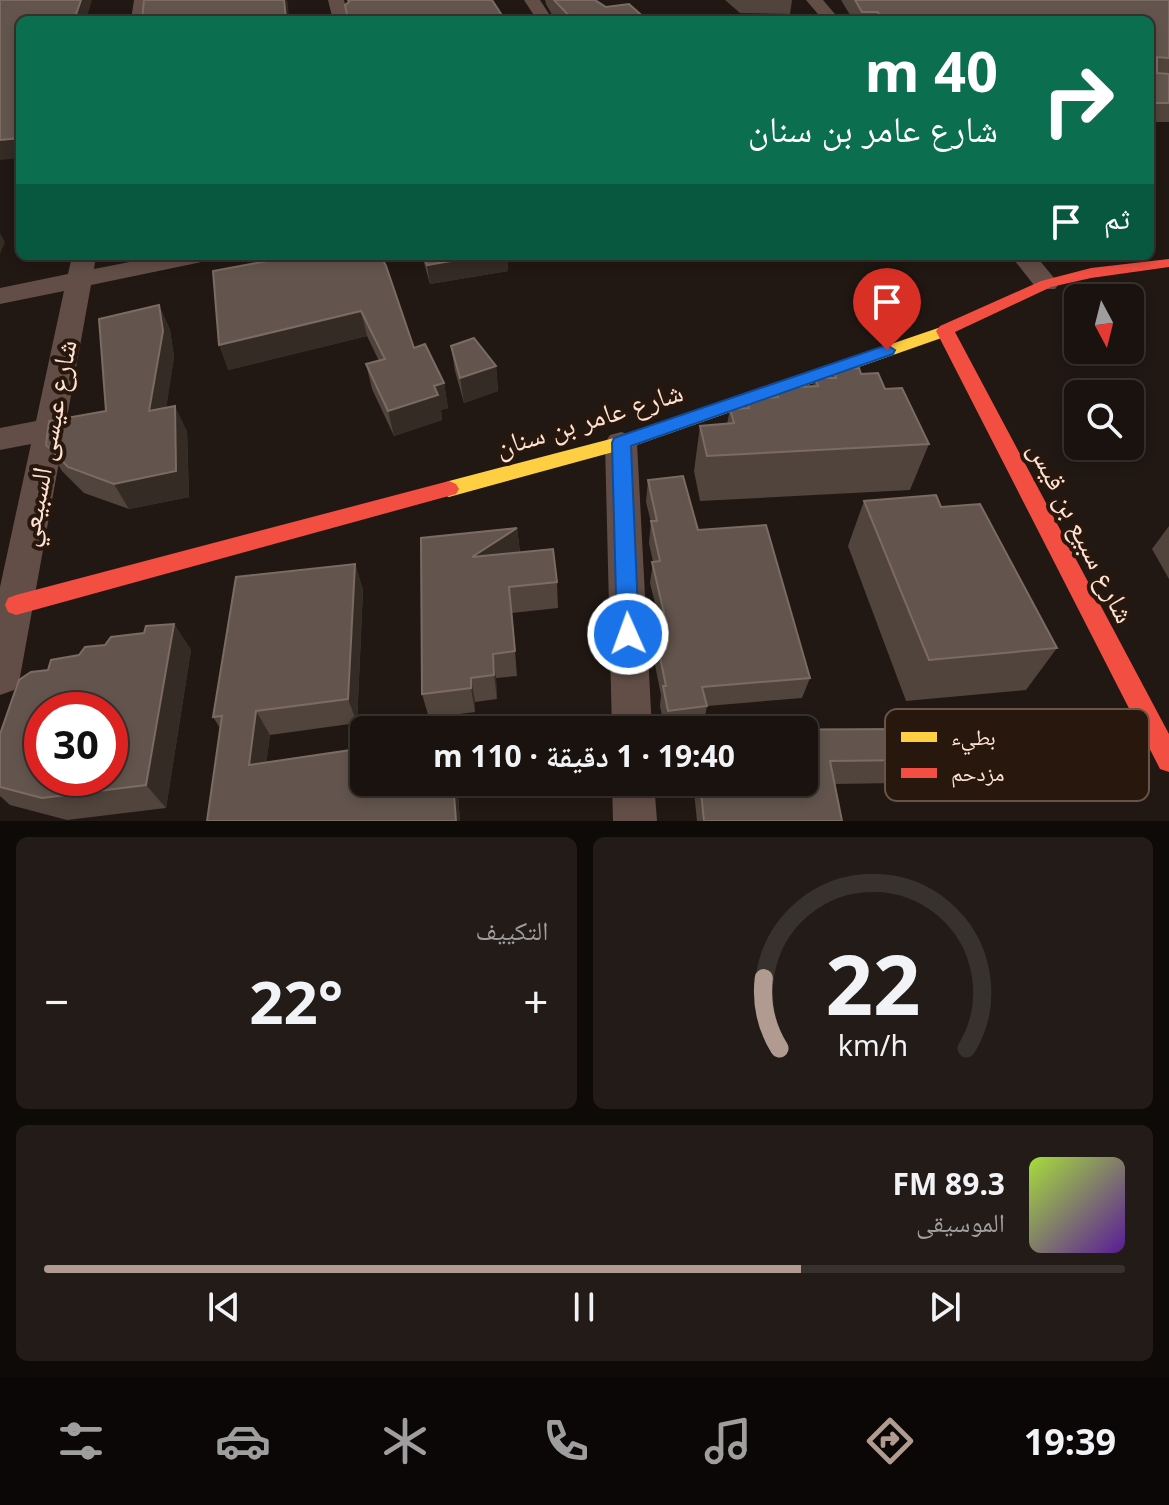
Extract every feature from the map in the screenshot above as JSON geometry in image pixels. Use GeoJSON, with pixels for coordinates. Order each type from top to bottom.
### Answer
{"type":"FeatureCollection","features":[{"type":"Feature","properties":{"kind":"street"},"geometry":{"type":"LineString","coordinates":[[814,0],[828,16]]}},
{"type":"Feature","properties":{"kind":"street"},"geometry":{"type":"LineString","coordinates":[[0,296],[81,268],[158,260]]}},
{"type":"Feature","properties":{"kind":"street"},"geometry":{"type":"LineString","coordinates":[[1026,260],[1046,284]]}},
{"type":"Feature","properties":{"kind":"street","name":"شارع عامر بن سنان"},"geometry":{"type":"LineString","coordinates":[[16,605],[621,443],[946,330],[1046,284],[1091,273],[1169,263]]}},
{"type":"Feature","properties":{"kind":"street","name":"شارع عيسى السبيعي"},"geometry":{"type":"LineString","coordinates":[[0,677],[81,268]]}},
{"type":"Feature","properties":{"kind":"street","name":"شارع سبيع بن قيس"},"geometry":{"type":"LineString","coordinates":[[946,330],[1159,723],[1169,760]]}},
{"type":"Feature","properties":{"kind":"street"},"geometry":{"type":"LineString","coordinates":[[0,439],[49,429]]}},
{"type":"Feature","properties":{"kind":"street"},"geometry":{"type":"LineString","coordinates":[[621,443],[631,716]]}},
{"type":"Feature","properties":{"kind":"street"},"geometry":{"type":"LineString","coordinates":[[634,796],[635,821]]}},
{"type":"Feature","properties":{"kind":"building"},"geometry":{"type":"Polygon","coordinates":[[[0,0],[81,0],[75,16],[16,16],[16,138],[0,140],[0,0]]]}},
{"type":"Feature","properties":{"kind":"building"},"geometry":{"type":"Polygon","coordinates":[[[144,0],[284,0],[286,16],[142,16],[144,0]]]}},
{"type":"Feature","properties":{"kind":"building"},"geometry":{"type":"Polygon","coordinates":[[[492,0],[502,16],[347,16],[345,5],[349,2],[492,0]]]}},
{"type":"Feature","properties":{"kind":"building"},"geometry":{"type":"Polygon","coordinates":[[[554,0],[595,0],[606,7],[629,4],[642,16],[569,16],[554,0]]]}},
{"type":"Feature","properties":{"kind":"building"},"geometry":{"type":"Polygon","coordinates":[[[855,0],[1169,0],[1169,58],[1157,57],[1157,73],[1169,74],[1169,103],[1154,103],[1154,16],[880,16],[878,12],[862,12],[855,0]]]}},
{"type":"Feature","properties":{"kind":"building"},"geometry":{"type":"Polygon","coordinates":[[[273,260],[383,260],[414,348],[425,344],[444,383],[434,386],[438,395],[388,411],[366,364],[385,359],[361,311],[219,345],[213,271],[273,260]]]}},
{"type":"Feature","properties":{"kind":"building"},"geometry":{"type":"Polygon","coordinates":[[[425,260],[456,260],[427,265],[425,260]]]}},
{"type":"Feature","properties":{"kind":"building"},"geometry":{"type":"Polygon","coordinates":[[[159,305],[163,331],[149,411],[175,406],[176,471],[114,484],[68,467],[46,445],[49,421],[106,411],[99,319],[159,305]]]}},
{"type":"Feature","properties":{"kind":"building"},"geometry":{"type":"Polygon","coordinates":[[[474,338],[496,366],[460,378],[451,346],[474,338]]]}},
{"type":"Feature","properties":{"kind":"building"},"geometry":{"type":"Polygon","coordinates":[[[859,368],[861,374],[878,373],[885,389],[902,388],[929,444],[707,456],[700,426],[734,423],[730,409],[749,408],[746,399],[778,397],[775,388],[818,386],[815,378],[836,378],[833,369],[859,368]]]}},
{"type":"Feature","properties":{"kind":"building"},"geometry":{"type":"Polygon","coordinates":[[[683,476],[698,530],[766,525],[810,678],[702,687],[707,706],[668,711],[653,624],[660,621],[658,614],[664,613],[652,562],[660,561],[651,521],[657,521],[648,480],[683,476]]]}},
{"type":"Feature","properties":{"kind":"building"},"geometry":{"type":"Polygon","coordinates":[[[936,495],[941,507],[980,504],[1057,648],[929,660],[864,501],[936,495]]]}},
{"type":"Feature","properties":{"kind":"building"},"geometry":{"type":"Polygon","coordinates":[[[517,528],[472,557],[553,549],[557,582],[509,587],[515,651],[493,654],[494,675],[471,678],[471,688],[422,694],[421,538],[517,528]]]}},
{"type":"Feature","properties":{"kind":"building"},"geometry":{"type":"Polygon","coordinates":[[[355,564],[348,699],[256,711],[249,765],[350,750],[350,796],[454,796],[456,821],[207,821],[222,716],[213,717],[236,577],[355,564]]]}},
{"type":"Feature","properties":{"kind":"building"},"geometry":{"type":"Polygon","coordinates":[[[174,624],[146,785],[128,787],[128,692],[24,692],[24,793],[0,787],[0,734],[19,680],[31,672],[48,670],[51,660],[79,655],[85,647],[105,645],[111,637],[144,633],[146,626],[174,624]]]}},
{"type":"Feature","properties":{"kind":"building"},"geometry":{"type":"Polygon","coordinates":[[[885,729],[885,760],[830,761],[842,821],[704,821],[701,796],[818,796],[818,730],[885,729]]]}},
{"type":"Feature","properties":{"kind":"traffic: slow"},"geometry":{"type":"LineString","coordinates":[[449,489],[621,443],[944,331]]}},
{"type":"Feature","properties":{"kind":"traffic: jam"},"geometry":{"type":"LineString","coordinates":[[944,331],[1046,284],[1091,273],[1169,263]]}},
{"type":"Feature","properties":{"kind":"traffic: jam"},"geometry":{"type":"LineString","coordinates":[[946,330],[1143,709]]}},
{"type":"Feature","properties":{"kind":"traffic: jam"},"geometry":{"type":"LineString","coordinates":[[16,605],[449,489]]}},
{"type":"Feature","properties":{"kind":"traffic: jam"},"geometry":{"type":"LineString","coordinates":[[1149,721],[1169,760]]}},
{"type":"Feature","properties":{"kind":"route"},"geometry":{"type":"LineString","coordinates":[[628,634],[621,443],[887,350]]}}]}
